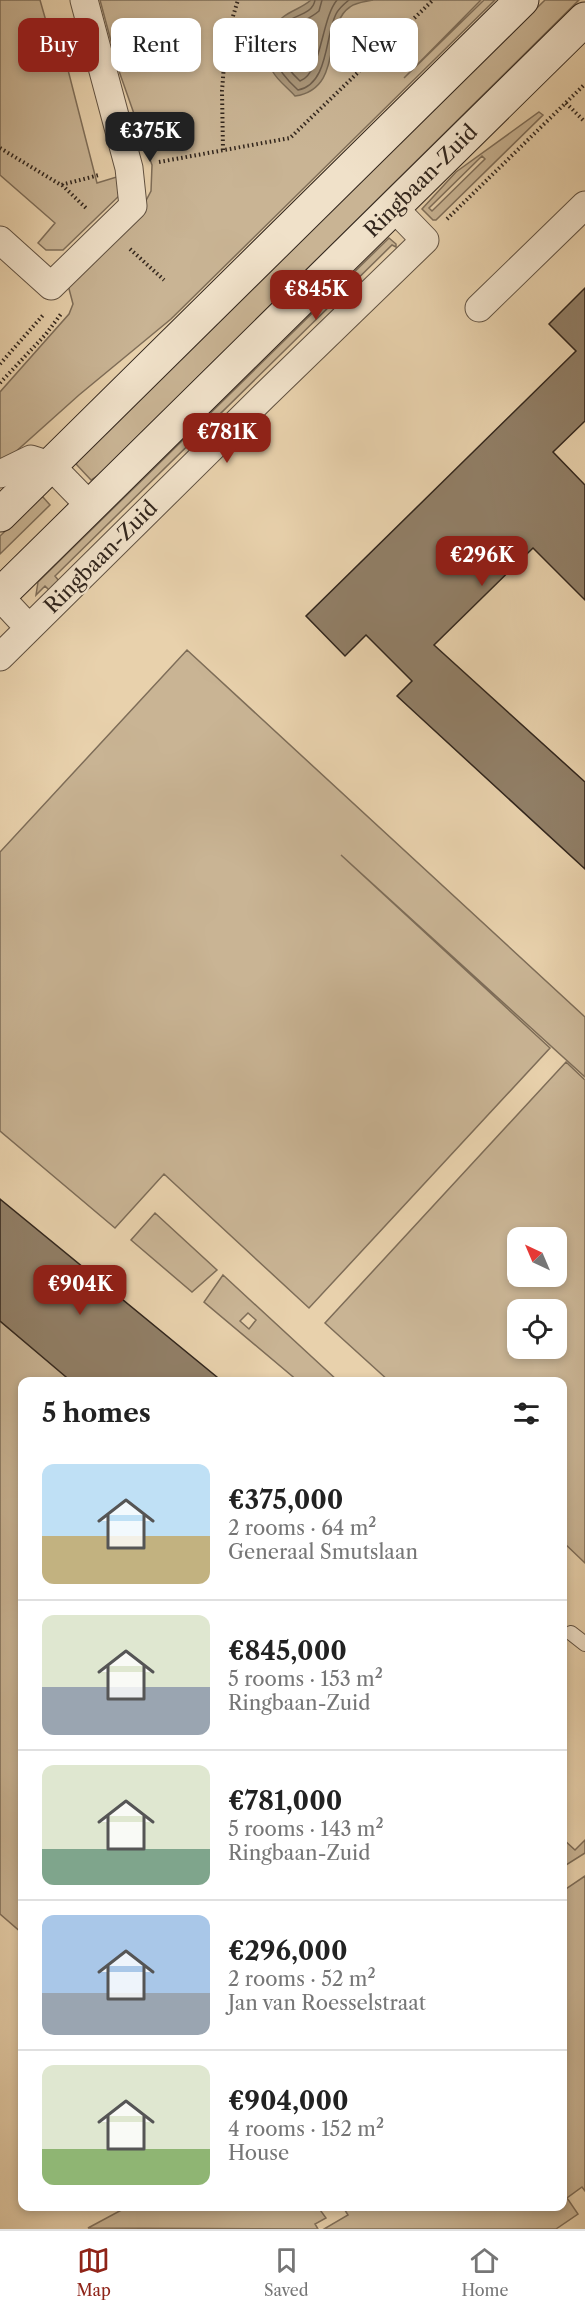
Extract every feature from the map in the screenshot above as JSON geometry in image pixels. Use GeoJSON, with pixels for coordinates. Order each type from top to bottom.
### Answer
{"type":"FeatureCollection","features":[{"type":"Feature","properties":{"kind":"main road"},"geometry":{"type":"LineString","coordinates":[[0,515],[522,0]]}},
{"type":"Feature","properties":{"kind":"main road","name":"Ringbaan-Zuid"},"geometry":{"type":"LineString","coordinates":[[0,596],[585,19]]}},
{"type":"Feature","properties":{"kind":"street"},"geometry":{"type":"LineString","coordinates":[[0,240],[51,286],[133,206],[129,168],[84,0]]}},
{"type":"Feature","properties":{"kind":"street"},"geometry":{"type":"LineString","coordinates":[[479,308],[585,205]]}},
{"type":"Feature","properties":{"kind":"street"},"geometry":{"type":"LineString","coordinates":[[393,208],[425,240]]}},
{"type":"Feature","properties":{"kind":"street","name":"Ringbaan-Zuid"},"geometry":{"type":"LineString","coordinates":[[0,657],[425,240]]}},
{"type":"Feature","properties":{"kind":"street"},"geometry":{"type":"LineString","coordinates":[[0,474],[31,459],[50,465],[91,507]]}},
{"type":"Feature","properties":{"kind":"street","name":"Ringbaan-Zuid"},"geometry":{"type":"LineString","coordinates":[[0,596],[29,628]]}},
{"type":"Feature","properties":{"kind":"lane"},"geometry":{"type":"LineString","coordinates":[[571,1633],[585,1644]]}},
{"type":"Feature","properties":{"kind":"path"},"geometry":{"type":"LineString","coordinates":[[224,150],[222,91],[226,39],[238,0]]}},
{"type":"Feature","properties":{"kind":"path"},"geometry":{"type":"LineString","coordinates":[[0,148],[61,184],[129,168],[290,138],[433,0]]}},
{"type":"Feature","properties":{"kind":"path"},"geometry":{"type":"LineString","coordinates":[[425,240],[585,84]]}},
{"type":"Feature","properties":{"kind":"path"},"geometry":{"type":"LineString","coordinates":[[566,103],[585,122]]}},
{"type":"Feature","properties":{"kind":"path"},"geometry":{"type":"LineString","coordinates":[[0,364],[57,299],[51,286]]}},
{"type":"Feature","properties":{"kind":"path"},"geometry":{"type":"LineString","coordinates":[[0,383],[60,315],[62,301],[59,293],[51,286]]}},
{"type":"Feature","properties":{"kind":"shaded area"},"geometry":{"type":"Polygon","coordinates":[[[0,0],[40,0],[45,18],[18,18],[18,72],[69,72],[97,183],[123,175],[120,195],[63,250],[46,250],[38,243],[55,223],[0,175],[0,0]]]}},
{"type":"Feature","properties":{"kind":"shaded area"},"geometry":{"type":"Polygon","coordinates":[[[100,0],[481,0],[418,64],[418,18],[330,18],[330,72],[410,72],[404,78],[410,72],[418,72],[418,64],[484,0],[495,0],[171,319],[79,395],[3,463],[0,463],[0,392],[69,314],[73,304],[68,285],[142,208],[151,191],[152,165],[119,72],[201,72],[201,18],[111,18],[111,41],[100,0]]]}},
{"type":"Feature","properties":{"kind":"shaded area"},"geometry":{"type":"Polygon","coordinates":[[[545,0],[579,0],[100,474],[91,480],[76,464],[82,455],[545,0]]]}},
{"type":"Feature","properties":{"kind":"shaded area"},"geometry":{"type":"Polygon","coordinates":[[[539,112],[543,115],[436,220],[433,220],[422,209],[456,172],[539,112]],[[482,156],[429,208],[432,211],[485,159],[482,156]]]}},
{"type":"Feature","properties":{"kind":"shaded area"},"geometry":{"type":"Polygon","coordinates":[[[389,238],[396,244],[396,247],[392,245],[55,576],[59,581],[49,590],[45,586],[36,595],[38,582],[389,238]]]}},
{"type":"Feature","properties":{"kind":"shaded area"},"geometry":{"type":"Polygon","coordinates":[[[42,496],[50,505],[0,554],[0,536],[42,496]]]}},
{"type":"Feature","properties":{"kind":"shaded area"},"geometry":{"type":"Polygon","coordinates":[[[187,650],[585,1017],[585,1077],[341,855],[550,1048],[309,1308],[164,1174],[115,1228],[0,1131],[0,852],[187,650]]]}},
{"type":"Feature","properties":{"kind":"shaded area"},"geometry":{"type":"Polygon","coordinates":[[[566,1062],[585,1080],[585,1563],[567,1546],[567,1377],[385,1377],[325,1323],[566,1062]]]}},
{"type":"Feature","properties":{"kind":"shaded area"},"geometry":{"type":"Polygon","coordinates":[[[155,1213],[217,1270],[192,1292],[131,1240],[155,1213]]]}},
{"type":"Feature","properties":{"kind":"shaded area"},"geometry":{"type":"Polygon","coordinates":[[[223,1275],[334,1377],[293,1377],[204,1302],[223,1275]],[[248,1313],[240,1321],[249,1329],[256,1320],[248,1313]]]}},
{"type":"Feature","properties":{"kind":"shaded area"},"geometry":{"type":"Polygon","coordinates":[[[0,1321],[67,1377],[18,1377],[18,1930],[0,1914],[0,1321]]]}},
{"type":"Feature","properties":{"kind":"shaded area"},"geometry":{"type":"Polygon","coordinates":[[[585,1840],[585,1853],[567,1864],[567,1843],[575,1850],[585,1840]]]}},
{"type":"Feature","properties":{"kind":"shaded area"},"geometry":{"type":"Polygon","coordinates":[[[585,1876],[585,2191],[582,2187],[567,2198],[567,1888],[585,1876]]]}},
{"type":"Feature","properties":{"kind":"shaded area"},"geometry":{"type":"Polygon","coordinates":[[[567,2198],[578,2214],[556,2229],[324,2229],[348,2215],[346,2211],[567,2211],[567,2198]]]}},
{"type":"Feature","properties":{"kind":"shaded area"},"geometry":{"type":"Polygon","coordinates":[[[120,2211],[321,2211],[326,2218],[315,2224],[318,2229],[88,2228],[120,2211]]]}},
{"type":"Feature","properties":{"kind":"water"},"geometry":{"type":"Polygon","coordinates":[[[311,0],[373,0],[353,5],[341,18],[330,18],[330,60],[327,70],[321,82],[311,91],[295,96],[273,72],[318,72],[318,18],[282,18],[311,0]]]}},
{"type":"Feature","properties":{"kind":"building"},"geometry":{"type":"Polygon","coordinates":[[[585,288],[585,421],[553,452],[585,485],[585,600],[533,548],[434,645],[585,782],[585,869],[397,696],[412,681],[366,635],[345,656],[306,616],[576,351],[549,324],[585,288]]]}},
{"type":"Feature","properties":{"kind":"building"},"geometry":{"type":"Polygon","coordinates":[[[0,1199],[217,1377],[66,1377],[0,1321],[0,1199]]]}}]}
